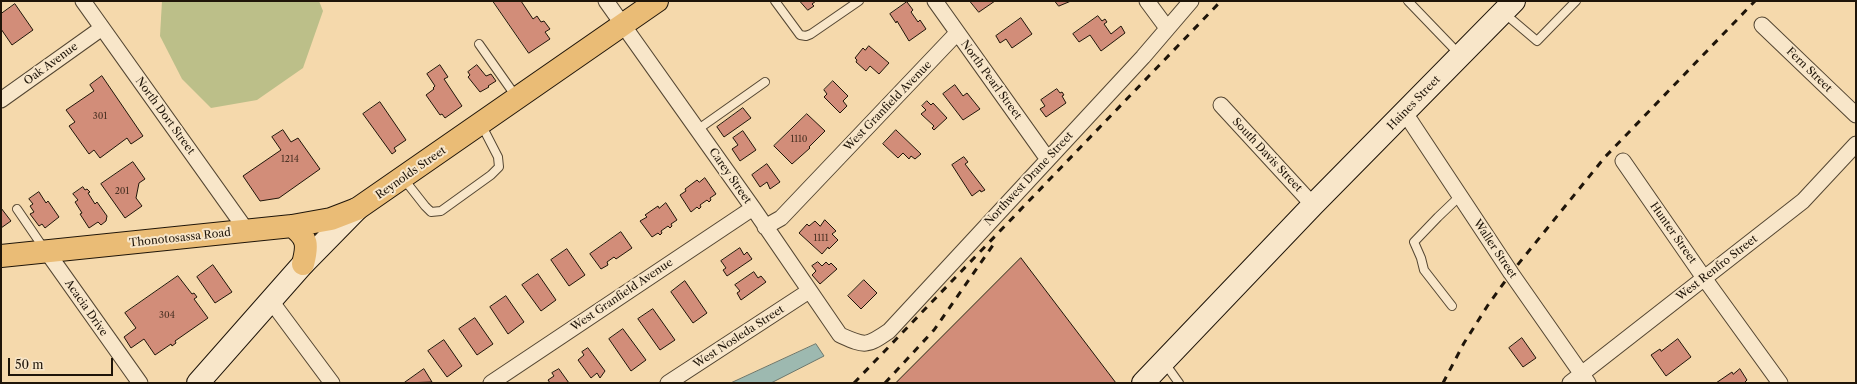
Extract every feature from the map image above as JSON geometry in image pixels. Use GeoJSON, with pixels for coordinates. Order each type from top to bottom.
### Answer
{"type":"FeatureCollection","features":[{"type":"Feature","properties":{"kind":"main road","name":"Reynolds Street"},"geometry":{"type":"LineString","coordinates":[[357,209],[657,1]]}},
{"type":"Feature","properties":{"kind":"main road","name":"Thonotosassa Road"},"geometry":{"type":"LineString","coordinates":[[1,256],[292,226],[331,219],[357,209]]}},
{"type":"Feature","properties":{"kind":"main road"},"geometry":{"type":"LineString","coordinates":[[292,226],[305,240],[307,249],[303,264]]}},
{"type":"Feature","properties":{"kind":"street","name":"North Dort Street"},"geometry":{"type":"LineString","coordinates":[[82,1],[247,231]]}},
{"type":"Feature","properties":{"kind":"street","name":"Carey Street"},"geometry":{"type":"LineString","coordinates":[[606,1],[840,336],[859,343]]}},
{"type":"Feature","properties":{"kind":"street","name":"North Pearl Street"},"geometry":{"type":"LineString","coordinates":[[935,1],[1047,158]]}},
{"type":"Feature","properties":{"kind":"street"},"geometry":{"type":"LineString","coordinates":[[1147,1],[1167,28]]}},
{"type":"Feature","properties":{"kind":"street","name":"Northwest Drane Street"},"geometry":{"type":"LineString","coordinates":[[859,343],[871,343],[889,331],[1047,158],[1143,57],[1191,1]]}},
{"type":"Feature","properties":{"kind":"street","name":"Haines Street"},"geometry":{"type":"LineString","coordinates":[[1143,383],[1313,205],[1509,7]]}},
{"type":"Feature","properties":{"kind":"street","name":"Fern Street"},"geometry":{"type":"LineString","coordinates":[[1762,25],[1856,116]]}},
{"type":"Feature","properties":{"kind":"street","name":"Oak Avenue"},"geometry":{"type":"LineString","coordinates":[[1,100],[102,28]]}},
{"type":"Feature","properties":{"kind":"street","name":"West Granfield Avenue"},"geometry":{"type":"LineString","coordinates":[[765,227],[781,218],[957,33]]}},
{"type":"Feature","properties":{"kind":"street","name":"South Davis Street"},"geometry":{"type":"LineString","coordinates":[[1221,105],[1313,205]]}},
{"type":"Feature","properties":{"kind":"street","name":"Waller Street"},"geometry":{"type":"LineString","coordinates":[[1405,113],[1511,273],[1585,379]]}},
{"type":"Feature","properties":{"kind":"street","name":"West Renfro Street"},"geometry":{"type":"LineString","coordinates":[[1570,383],[1585,379],[1704,278],[1803,201],[1856,144]]}},
{"type":"Feature","properties":{"kind":"street","name":"Hunter Street"},"geometry":{"type":"LineString","coordinates":[[1623,161],[1704,278],[1780,383]]}},
{"type":"Feature","properties":{"kind":"street","name":"West Granfield Avenue"},"geometry":{"type":"LineString","coordinates":[[491,383],[752,208]]}},
{"type":"Feature","properties":{"kind":"street","name":"Reynolds Street"},"geometry":{"type":"LineString","coordinates":[[198,383],[303,264],[357,209]]}},
{"type":"Feature","properties":{"kind":"street","name":"Acacia Drive"},"geometry":{"type":"LineString","coordinates":[[47,252],[140,383]]}},
{"type":"Feature","properties":{"kind":"street","name":"West Nosleda Street"},"geometry":{"type":"LineString","coordinates":[[668,383],[809,292]]}},
{"type":"Feature","properties":{"kind":"street"},"geometry":{"type":"LineString","coordinates":[[271,301],[332,383]]}},
{"type":"Feature","properties":{"kind":"lane"},"geometry":{"type":"LineString","coordinates":[[775,1],[800,35],[806,36],[859,1]]}},
{"type":"Feature","properties":{"kind":"lane"},"geometry":{"type":"LineString","coordinates":[[1408,1],[1460,56]]}},
{"type":"Feature","properties":{"kind":"lane"},"geometry":{"type":"LineString","coordinates":[[1509,7],[1537,41],[1576,1]]}},
{"type":"Feature","properties":{"kind":"lane"},"geometry":{"type":"LineString","coordinates":[[479,44],[518,98]]}},
{"type":"Feature","properties":{"kind":"lane"},"geometry":{"type":"LineString","coordinates":[[697,130],[765,82]]}},
{"type":"Feature","properties":{"kind":"lane"},"geometry":{"type":"LineString","coordinates":[[403,178],[425,206],[432,212],[441,210],[491,175],[499,167],[498,157],[481,124]]}},
{"type":"Feature","properties":{"kind":"lane"},"geometry":{"type":"LineString","coordinates":[[1452,306],[1424,270],[1421,258],[1414,242],[1460,196]]}},
{"type":"Feature","properties":{"kind":"lane"},"geometry":{"type":"LineString","coordinates":[[17,209],[47,252]]}},
{"type":"Feature","properties":{"kind":"lane"},"geometry":{"type":"LineString","coordinates":[[1164,361],[1179,383]]}},
{"type":"Feature","properties":{"kind":"green space"},"geometry":{"type":"Polygon","coordinates":[[[162,1],[319,1],[323,11],[303,68],[257,100],[211,108],[182,79],[160,36],[162,1]]]}},
{"type":"Feature","properties":{"kind":"water"},"geometry":{"type":"Polygon","coordinates":[[[816,344],[824,356],[771,383],[731,383],[816,344]]]}},
{"type":"Feature","properties":{"kind":"building"},"geometry":{"type":"Polygon","coordinates":[[[493,1],[521,1],[533,19],[537,16],[541,22],[544,21],[550,29],[545,32],[550,39],[529,53],[493,1]]]}},
{"type":"Feature","properties":{"kind":"building"},"geometry":{"type":"Polygon","coordinates":[[[800,1],[816,1],[812,4],[814,6],[808,10],[800,1]]]}},
{"type":"Feature","properties":{"kind":"building"},"geometry":{"type":"Polygon","coordinates":[[[970,1],[995,1],[979,12],[970,1]]]}},
{"type":"Feature","properties":{"kind":"building"},"geometry":{"type":"Polygon","coordinates":[[[1055,1],[1071,1],[1059,6],[1055,1]]]}},
{"type":"Feature","properties":{"kind":"building"},"geometry":{"type":"Polygon","coordinates":[[[907,2],[913,10],[911,12],[918,22],[920,20],[926,29],[909,41],[897,21],[896,23],[890,14],[907,2]]]}},
{"type":"Feature","properties":{"kind":"building"},"geometry":{"type":"Polygon","coordinates":[[[15,4],[33,30],[12,45],[1,29],[1,14],[15,4]]]}},
{"type":"Feature","properties":{"kind":"building"},"geometry":{"type":"Polygon","coordinates":[[[1098,16],[1102,21],[1105,19],[1107,22],[1104,24],[1111,34],[1121,26],[1125,33],[1101,51],[1090,35],[1079,42],[1073,34],[1098,16]]]}},
{"type":"Feature","properties":{"kind":"building"},"geometry":{"type":"Polygon","coordinates":[[[1021,18],[1032,34],[1012,48],[1006,39],[1000,43],[996,36],[1021,18]]]}},
{"type":"Feature","properties":{"kind":"building"},"geometry":{"type":"Polygon","coordinates":[[[869,46],[889,63],[879,74],[870,66],[866,71],[856,62],[857,60],[855,58],[863,48],[865,50],[869,46]]]}},
{"type":"Feature","properties":{"kind":"building"},"geometry":{"type":"Polygon","coordinates":[[[440,65],[448,77],[444,79],[462,106],[445,118],[442,114],[440,115],[426,95],[434,89],[433,88],[435,86],[427,74],[440,65]]]}},
{"type":"Feature","properties":{"kind":"building"},"geometry":{"type":"Polygon","coordinates":[[[477,65],[486,76],[491,74],[496,81],[480,92],[468,77],[470,75],[468,72],[477,65]]]}},
{"type":"Feature","properties":{"kind":"building"},"geometry":{"type":"Polygon","coordinates":[[[102,76],[143,136],[131,144],[127,138],[100,158],[94,150],[89,154],[69,126],[75,122],[66,110],[94,91],[90,85],[102,76]]]}},
{"type":"Feature","properties":{"kind":"building"},"geometry":{"type":"Polygon","coordinates":[[[833,81],[848,96],[843,101],[847,106],[840,113],[824,97],[827,94],[824,90],[833,81]]]}},
{"type":"Feature","properties":{"kind":"building"},"geometry":{"type":"Polygon","coordinates":[[[955,85],[963,96],[967,93],[980,109],[963,120],[943,94],[955,85]]]}},
{"type":"Feature","properties":{"kind":"building"},"geometry":{"type":"Polygon","coordinates":[[[1057,89],[1064,95],[1062,96],[1066,103],[1046,117],[1040,109],[1045,106],[1041,100],[1057,89]]]}},
{"type":"Feature","properties":{"kind":"building"},"geometry":{"type":"Polygon","coordinates":[[[927,101],[931,105],[933,103],[947,118],[934,130],[932,128],[934,126],[921,114],[926,110],[922,106],[927,101]]]}},
{"type":"Feature","properties":{"kind":"building"},"geometry":{"type":"Polygon","coordinates":[[[380,102],[406,140],[394,148],[396,151],[392,154],[363,114],[380,102]]]}},
{"type":"Feature","properties":{"kind":"building"},"geometry":{"type":"Polygon","coordinates":[[[743,108],[751,118],[724,137],[717,127],[743,108]]]}},
{"type":"Feature","properties":{"kind":"building"},"geometry":{"type":"Polygon","coordinates":[[[807,114],[825,131],[809,147],[810,148],[792,164],[774,146],[807,114]]]}},
{"type":"Feature","properties":{"kind":"building"},"geometry":{"type":"Polygon","coordinates":[[[283,130],[291,142],[298,138],[320,169],[279,198],[260,201],[243,176],[281,150],[272,137],[283,130]]]}},
{"type":"Feature","properties":{"kind":"building"},"geometry":{"type":"Polygon","coordinates":[[[896,130],[921,154],[915,159],[911,156],[909,159],[903,153],[898,158],[883,144],[896,130]]]}},
{"type":"Feature","properties":{"kind":"building"},"geometry":{"type":"Polygon","coordinates":[[[743,131],[756,150],[740,161],[732,149],[738,145],[733,138],[743,131]]]}},
{"type":"Feature","properties":{"kind":"building"},"geometry":{"type":"Polygon","coordinates":[[[964,157],[968,162],[965,164],[985,190],[981,192],[980,190],[972,196],[952,165],[964,157]]]}},
{"type":"Feature","properties":{"kind":"building"},"geometry":{"type":"Polygon","coordinates":[[[133,162],[145,179],[139,183],[136,198],[142,206],[125,218],[101,184],[133,162]]]}},
{"type":"Feature","properties":{"kind":"building"},"geometry":{"type":"Polygon","coordinates":[[[767,164],[780,182],[770,189],[767,182],[760,187],[752,175],[767,164]]]}},
{"type":"Feature","properties":{"kind":"building"},"geometry":{"type":"Polygon","coordinates":[[[705,178],[716,194],[710,198],[711,200],[709,202],[707,200],[700,205],[701,207],[699,209],[697,207],[691,212],[680,195],[697,180],[699,182],[705,178]]]}},
{"type":"Feature","properties":{"kind":"building"},"geometry":{"type":"Polygon","coordinates":[[[83,187],[85,190],[87,189],[90,192],[88,193],[95,204],[97,202],[107,216],[106,221],[101,225],[98,222],[89,228],[80,214],[82,213],[75,202],[78,200],[73,194],[83,187]]]}},
{"type":"Feature","properties":{"kind":"building"},"geometry":{"type":"Polygon","coordinates":[[[39,192],[46,203],[48,201],[59,217],[45,228],[42,224],[39,226],[30,214],[34,212],[30,206],[33,204],[29,199],[39,192]]]}},
{"type":"Feature","properties":{"kind":"building"},"geometry":{"type":"Polygon","coordinates":[[[666,203],[677,220],[671,224],[672,226],[670,228],[668,226],[661,231],[662,233],[660,235],[658,233],[652,237],[640,221],[647,217],[645,215],[658,206],[659,208],[666,203]]]}},
{"type":"Feature","properties":{"kind":"building"},"geometry":{"type":"Polygon","coordinates":[[[1,208],[11,221],[1,228],[1,208]]]}},
{"type":"Feature","properties":{"kind":"building"},"geometry":{"type":"Polygon","coordinates":[[[825,220],[836,231],[832,234],[838,240],[829,249],[828,247],[822,254],[799,233],[807,224],[809,226],[815,221],[820,226],[825,220]]]}},
{"type":"Feature","properties":{"kind":"building"},"geometry":{"type":"Polygon","coordinates":[[[621,232],[632,248],[616,259],[614,257],[607,262],[608,265],[601,269],[590,254],[621,232]]]}},
{"type":"Feature","properties":{"kind":"building"},"geometry":{"type":"Polygon","coordinates":[[[740,248],[744,255],[747,252],[752,259],[727,276],[723,270],[726,268],[721,261],[740,248]]]}},
{"type":"Feature","properties":{"kind":"building"},"geometry":{"type":"Polygon","coordinates":[[[567,249],[585,275],[569,286],[551,260],[567,249]]]}},
{"type":"Feature","properties":{"kind":"building"},"geometry":{"type":"Polygon","coordinates":[[[1021,258],[1116,383],[896,383],[1021,258]]]}},
{"type":"Feature","properties":{"kind":"building"},"geometry":{"type":"Polygon","coordinates":[[[818,262],[822,266],[826,262],[829,265],[831,263],[837,269],[820,284],[812,275],[816,271],[812,266],[818,262]]]}},
{"type":"Feature","properties":{"kind":"building"},"geometry":{"type":"Polygon","coordinates":[[[213,265],[232,292],[215,303],[197,277],[213,265]]]}},
{"type":"Feature","properties":{"kind":"building"},"geometry":{"type":"Polygon","coordinates":[[[754,272],[758,278],[761,276],[766,282],[741,300],[737,293],[740,291],[735,285],[754,272]]]}},
{"type":"Feature","properties":{"kind":"building"},"geometry":{"type":"Polygon","coordinates":[[[538,274],[556,300],[541,311],[522,285],[538,274]]]}},
{"type":"Feature","properties":{"kind":"building"},"geometry":{"type":"Polygon","coordinates":[[[178,276],[192,294],[194,293],[197,297],[194,299],[208,318],[175,341],[176,343],[172,346],[171,344],[155,355],[144,339],[131,348],[124,337],[136,328],[125,313],[178,276]]]}},
{"type":"Feature","properties":{"kind":"building"},"geometry":{"type":"Polygon","coordinates":[[[864,280],[877,293],[861,309],[848,296],[864,280]]]}},
{"type":"Feature","properties":{"kind":"building"},"geometry":{"type":"Polygon","coordinates":[[[685,281],[707,313],[693,323],[671,292],[685,281]]]}},
{"type":"Feature","properties":{"kind":"building"},"geometry":{"type":"Polygon","coordinates":[[[506,296],[524,322],[508,334],[490,307],[506,296]]]}},
{"type":"Feature","properties":{"kind":"building"},"geometry":{"type":"Polygon","coordinates":[[[653,309],[675,340],[660,350],[638,319],[653,309]]]}},
{"type":"Feature","properties":{"kind":"building"},"geometry":{"type":"Polygon","coordinates":[[[475,318],[493,344],[477,355],[459,329],[475,318]]]}},
{"type":"Feature","properties":{"kind":"building"},"geometry":{"type":"Polygon","coordinates":[[[623,329],[646,360],[631,371],[609,339],[623,329]]]}},
{"type":"Feature","properties":{"kind":"building"},"geometry":{"type":"Polygon","coordinates":[[[1522,338],[1536,358],[1523,367],[1509,348],[1522,338]]]}},
{"type":"Feature","properties":{"kind":"building"},"geometry":{"type":"Polygon","coordinates":[[[1678,339],[1691,357],[1666,376],[1651,355],[1660,349],[1661,351],[1678,339]]]}},
{"type":"Feature","properties":{"kind":"building"},"geometry":{"type":"Polygon","coordinates":[[[444,340],[462,366],[447,377],[428,351],[444,340]]]}},
{"type":"Feature","properties":{"kind":"building"},"geometry":{"type":"Polygon","coordinates":[[[588,348],[605,371],[600,378],[597,373],[591,378],[578,360],[584,355],[582,352],[588,348]]]}},
{"type":"Feature","properties":{"kind":"building"},"geometry":{"type":"Polygon","coordinates":[[[424,369],[432,382],[404,383],[424,369]]]}},
{"type":"Feature","properties":{"kind":"building"},"geometry":{"type":"Polygon","coordinates":[[[559,369],[569,383],[550,383],[548,380],[554,376],[552,373],[559,369]]]}},
{"type":"Feature","properties":{"kind":"building"},"geometry":{"type":"Polygon","coordinates":[[[1740,369],[1747,380],[1744,383],[1716,383],[1732,372],[1733,374],[1740,369]]]}},
{"type":"Feature","properties":{"kind":"railway"},"geometry":{"type":"LineString","coordinates":[[854,383],[1221,1]]}},
{"type":"Feature","properties":{"kind":"railway"},"geometry":{"type":"LineString","coordinates":[[1443,383],[1464,343],[1488,305],[1511,273],[1605,157],[1755,1]]}},
{"type":"Feature","properties":{"kind":"railway"},"geometry":{"type":"LineString","coordinates":[[885,383],[934,330],[993,245]]}}]}
